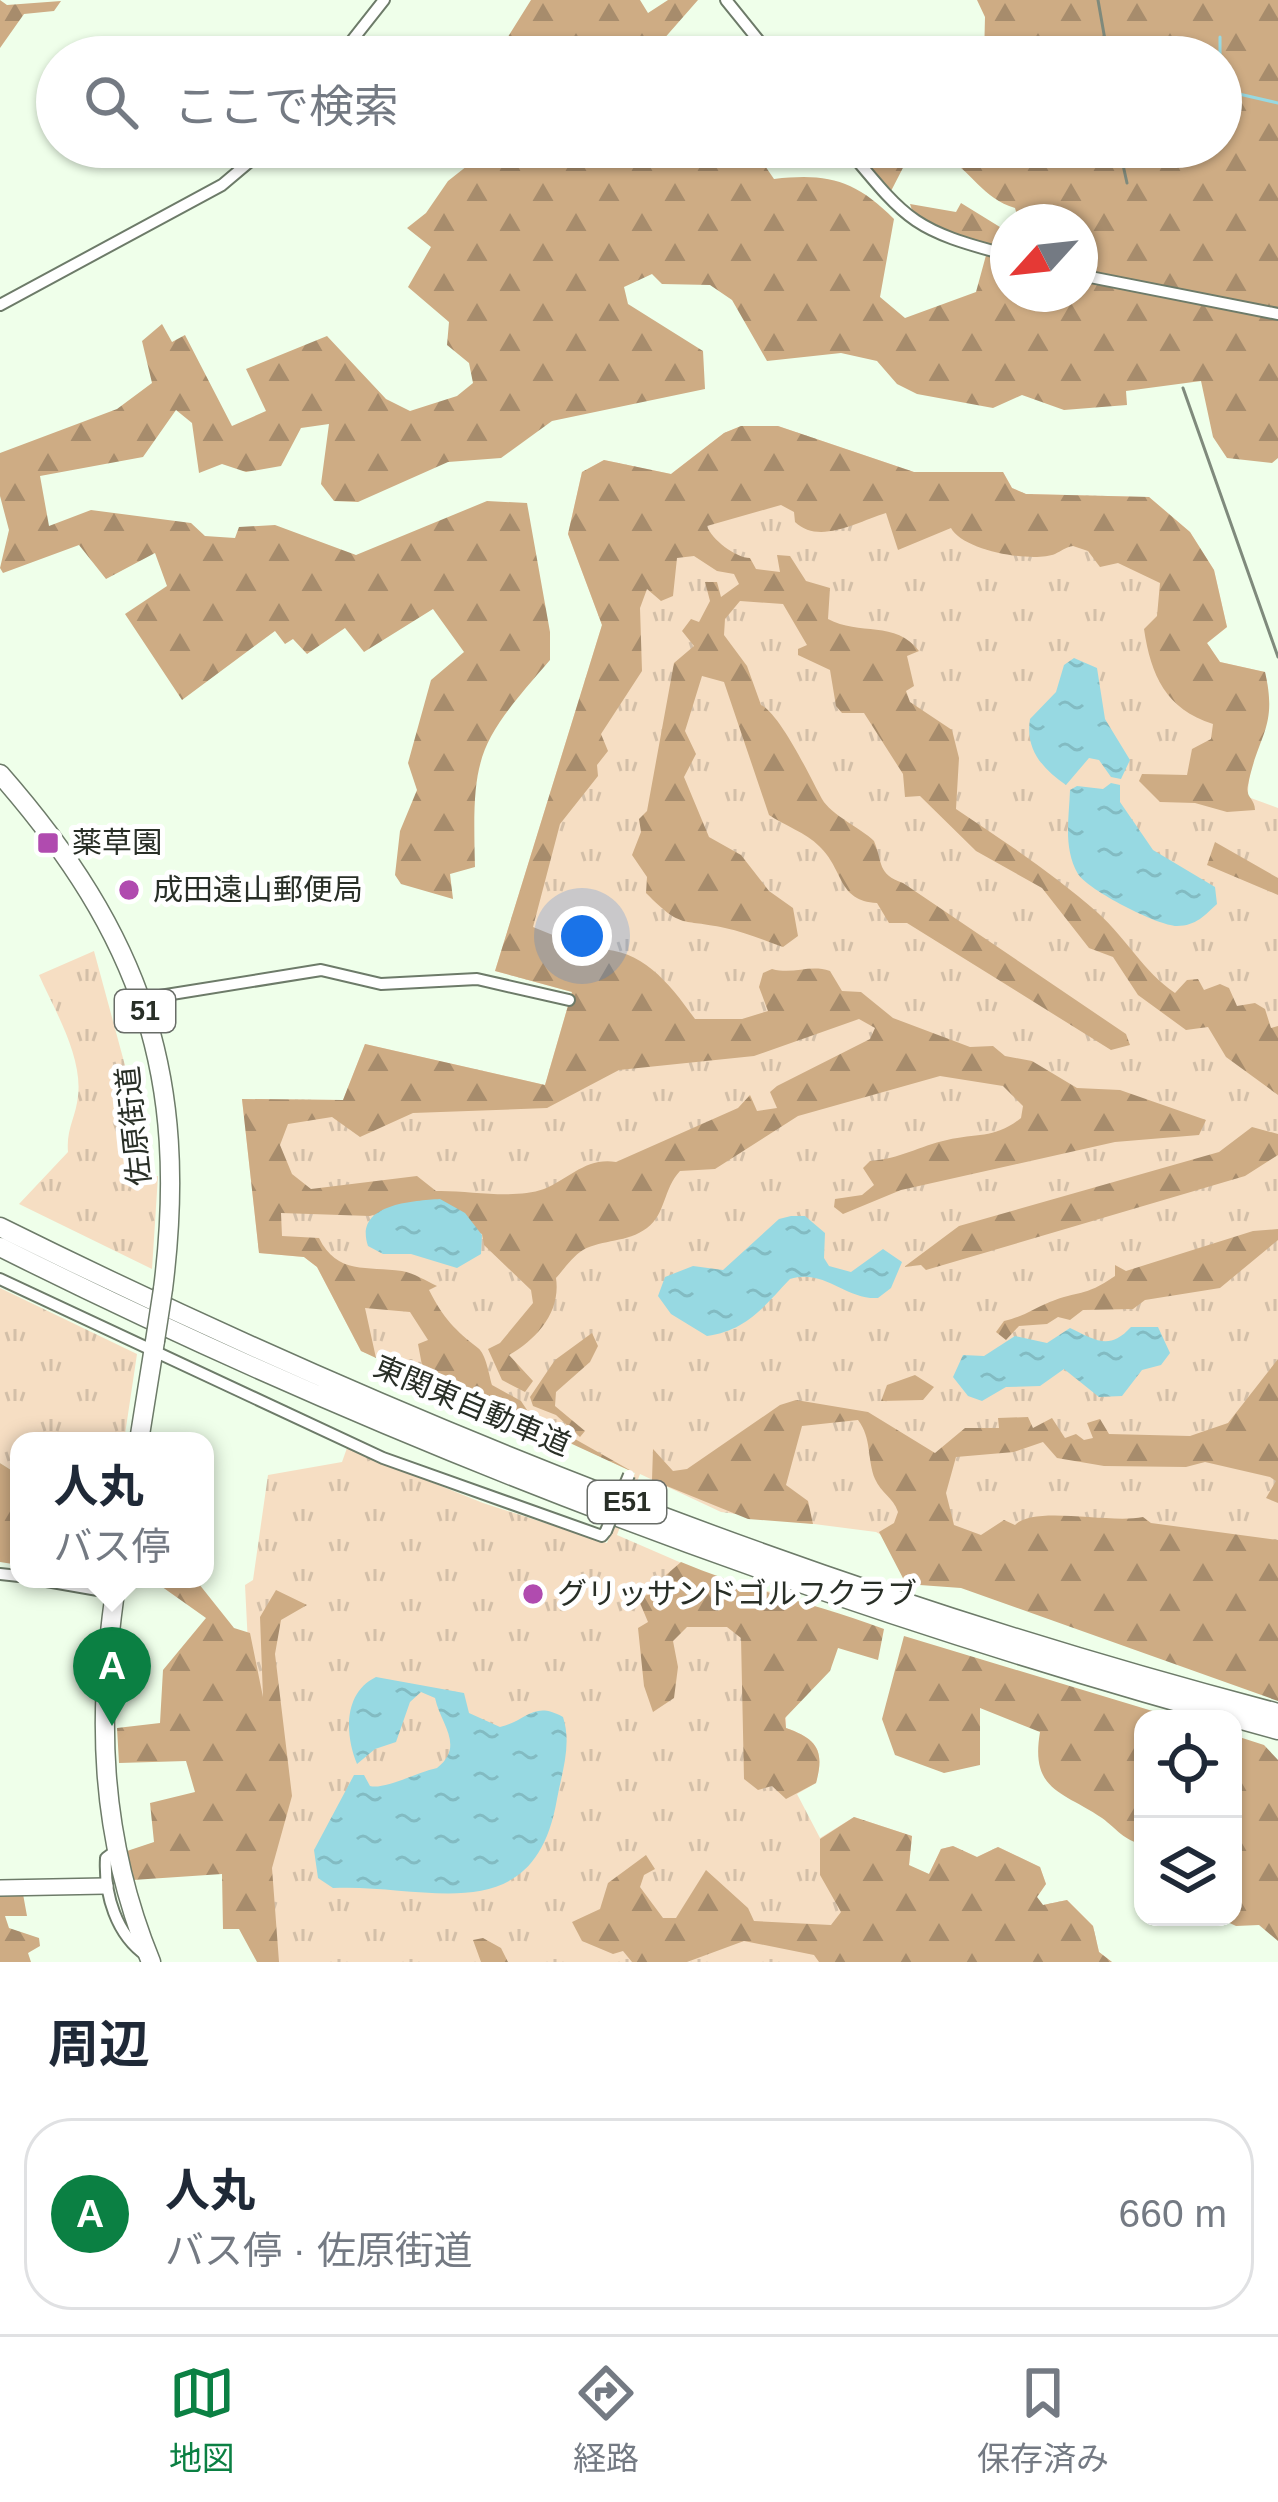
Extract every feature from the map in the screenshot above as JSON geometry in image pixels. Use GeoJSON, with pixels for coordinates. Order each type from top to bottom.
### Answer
{"type":"FeatureCollection","features":[{"type":"Feature","properties":{"kind":"highway","name":"佐原街道"},"geometry":{"type":"LineString","coordinates":[[0,774],[100,905],[141,998],[171,1134],[163,1288],[140,1432]]}},
{"type":"Feature","properties":{"kind":"highway","name":"東関東自動車道"},"geometry":{"type":"LineString","coordinates":[[0,1227],[301,1367],[644,1509],[914,1605],[1278,1713]]}},
{"type":"Feature","properties":{"kind":"highway","name":"東関東自動車道"},"geometry":{"type":"LineString","coordinates":[[0,1247],[307,1391],[638,1526],[908,1620],[1278,1730]]}},
{"type":"Feature","properties":{"kind":"highway"},"geometry":{"type":"LineString","coordinates":[[116,1588],[102,1722],[114,1852],[150,1960]]}},
{"type":"Feature","properties":{"kind":"street"},"geometry":{"type":"LineString","coordinates":[[356,36],[384,0]]}},
{"type":"Feature","properties":{"kind":"street"},"geometry":{"type":"LineString","coordinates":[[726,0],[755,36]]}},
{"type":"Feature","properties":{"kind":"street"},"geometry":{"type":"LineString","coordinates":[[0,305],[222,185],[242,168]]}},
{"type":"Feature","properties":{"kind":"street"},"geometry":{"type":"LineString","coordinates":[[863,168],[892,203],[929,234],[990,250]]}},
{"type":"Feature","properties":{"kind":"street"},"geometry":{"type":"LineString","coordinates":[[1098,278],[1278,314]]}},
{"type":"Feature","properties":{"kind":"street"},"geometry":{"type":"LineString","coordinates":[[141,998],[321,970],[380,984],[477,979],[569,1000]]}},
{"type":"Feature","properties":{"kind":"street"},"geometry":{"type":"LineString","coordinates":[[0,1279],[444,1484],[602,1536],[629,1475]]}},
{"type":"Feature","properties":{"kind":"street"},"geometry":{"type":"LineString","coordinates":[[114,1852],[106,1858],[105,1886],[133,1946],[150,1960]]}},
{"type":"Feature","properties":{"kind":"street"},"geometry":{"type":"LineString","coordinates":[[0,1888],[105,1886]]}},
{"type":"Feature","properties":{"kind":"green space"},"geometry":{"type":"Polygon","coordinates":[[[0,0],[7,5],[61,1],[54,11],[24,14],[0,48],[0,0]]]}},
{"type":"Feature","properties":{"kind":"green space"},"geometry":{"type":"Polygon","coordinates":[[[531,0],[640,0],[648,13],[668,0],[698,0],[666,36],[508,36],[531,0]]]}},
{"type":"Feature","properties":{"kind":"green space"},"geometry":{"type":"Polygon","coordinates":[[[977,0],[1278,0],[1278,458],[1272,463],[1227,458],[1213,437],[1201,381],[1126,391],[1127,405],[1064,410],[1022,395],[993,408],[917,394],[897,384],[877,361],[841,353],[767,361],[732,300],[710,285],[662,284],[652,274],[624,287],[628,304],[703,351],[705,389],[552,421],[501,458],[448,462],[358,502],[334,501],[321,484],[329,424],[301,428],[281,466],[246,472],[222,464],[199,473],[192,423],[176,410],[143,457],[40,476],[49,526],[91,510],[191,523],[205,536],[235,538],[239,527],[275,525],[356,555],[487,501],[527,503],[550,632],[550,660],[507,712],[484,753],[475,799],[475,867],[450,874],[453,899],[401,884],[395,875],[400,831],[417,790],[408,763],[431,680],[464,652],[433,609],[364,652],[345,628],[307,654],[293,639],[285,644],[275,631],[182,700],[125,614],[167,586],[155,553],[106,579],[79,545],[3,573],[0,568],[9,530],[0,496],[0,453],[117,409],[152,383],[142,341],[162,324],[172,342],[185,335],[232,426],[266,411],[246,369],[327,336],[386,399],[410,411],[457,396],[473,383],[469,363],[447,345],[449,322],[408,287],[431,247],[407,228],[464,168],[766,168],[774,179],[810,177],[840,182],[866,195],[894,219],[880,297],[905,318],[976,292],[988,248],[942,235],[914,216],[910,204],[956,212],[961,203],[990,221],[990,312],[1098,312],[1098,204],[1004,204],[961,168],[1242,168],[1242,36],[985,36],[985,17],[977,0]]]}},
{"type":"Feature","properties":{"kind":"green space"},"geometry":{"type":"Polygon","coordinates":[[[869,168],[903,168],[890,193],[869,168]]]}},
{"type":"Feature","properties":{"kind":"green space","name":"グリッサンドゴルフクラブ"},"geometry":{"type":"Polygon","coordinates":[[[741,426],[778,426],[914,472],[1003,472],[1012,488],[1026,494],[1149,497],[1190,532],[1214,570],[1227,627],[1207,643],[1220,662],[1265,672],[1268,709],[1252,763],[1248,797],[1278,808],[1278,1674],[912,1553],[876,1532],[721,1512],[640,1474],[617,1535],[737,1587],[787,1594],[786,1728],[805,1737],[819,1754],[816,1783],[797,1794],[820,1838],[854,1817],[912,1836],[909,1866],[929,1874],[941,1849],[953,1846],[977,1857],[998,1847],[1040,1867],[1046,1884],[1037,1897],[1043,1905],[1067,1900],[1093,1926],[1099,1952],[1112,1962],[264,1962],[245,1585],[253,1580],[268,1475],[342,1462],[347,1448],[483,1503],[607,1543],[635,1473],[457,1389],[361,1351],[317,1267],[304,1257],[259,1253],[242,1099],[343,1100],[365,1044],[545,1085],[572,992],[495,971],[602,625],[568,534],[582,472],[604,460],[671,474],[724,433],[741,426]]]}},
{"type":"Feature","properties":{"kind":"green space"},"geometry":{"type":"Polygon","coordinates":[[[741,426],[778,426],[914,472],[1003,472],[1012,488],[1026,494],[1149,497],[1190,532],[1214,570],[1227,627],[1207,643],[1220,662],[1265,672],[1268,719],[1247,789],[1255,810],[1227,812],[1195,803],[1160,802],[1139,781],[1142,774],[1187,775],[1192,749],[1211,739],[1213,724],[1172,700],[1151,662],[1144,629],[1157,616],[1160,583],[1118,563],[1100,567],[1088,551],[1073,546],[1045,556],[1016,556],[969,543],[951,528],[898,550],[886,513],[839,530],[815,532],[795,522],[794,512],[781,505],[707,526],[725,547],[750,558],[756,569],[780,572],[777,555],[790,556],[806,581],[830,588],[828,619],[910,641],[919,651],[907,656],[914,686],[906,691],[910,702],[952,730],[959,758],[956,809],[1081,899],[1175,993],[1187,980],[1198,979],[1204,990],[1220,984],[1229,988],[1237,1006],[1255,1003],[1265,1009],[1271,1028],[1278,1026],[1278,1095],[1226,1057],[1208,1027],[1186,1030],[1138,995],[1113,957],[1089,948],[1042,888],[976,851],[920,796],[905,797],[903,774],[864,713],[842,713],[836,706],[830,670],[798,655],[798,649],[807,645],[783,604],[740,601],[725,619],[724,635],[747,666],[761,705],[786,734],[826,805],[874,841],[889,876],[1126,1034],[1130,1045],[1111,1050],[907,923],[889,923],[877,903],[848,890],[819,846],[769,815],[724,682],[702,676],[685,731],[696,754],[684,777],[709,837],[741,855],[769,891],[793,908],[798,936],[783,947],[732,930],[682,921],[658,905],[646,893],[647,877],[632,855],[641,832],[639,819],[647,811],[674,663],[694,646],[682,631],[691,619],[699,622],[710,601],[705,582],[717,582],[721,597],[739,584],[734,574],[717,571],[694,556],[677,558],[673,596],[661,601],[647,589],[640,608],[642,671],[601,734],[608,751],[597,765],[598,776],[560,824],[533,927],[565,940],[572,953],[612,950],[644,963],[671,987],[695,1019],[742,1019],[768,1011],[759,987],[763,973],[822,969],[830,971],[842,991],[861,992],[893,1018],[970,1047],[993,1046],[1005,1056],[1032,1061],[1077,1088],[1120,1090],[1206,1120],[1199,1135],[1115,1142],[901,1190],[843,1214],[834,1207],[835,1199],[862,1195],[874,1185],[863,1168],[870,1161],[1003,1129],[1021,1118],[1023,1106],[1003,1086],[940,1076],[798,1116],[715,1169],[680,1171],[647,1228],[583,1250],[572,1259],[556,1278],[555,1302],[545,1323],[509,1355],[533,1381],[525,1392],[502,1380],[488,1349],[500,1343],[533,1303],[531,1290],[484,1245],[482,1234],[402,1206],[370,1216],[281,1213],[282,1236],[319,1238],[344,1263],[406,1272],[437,1286],[429,1290],[434,1300],[450,1323],[481,1351],[492,1385],[521,1401],[529,1413],[635,1473],[424,1376],[418,1344],[428,1340],[410,1312],[365,1308],[376,1358],[361,1351],[317,1267],[304,1257],[259,1253],[242,1099],[343,1100],[365,1044],[545,1085],[572,992],[495,971],[602,625],[568,534],[582,472],[604,460],[671,474],[724,433],[741,426]],[[859,1019],[754,1056],[619,1070],[547,1108],[413,1113],[360,1137],[332,1117],[288,1124],[280,1145],[292,1174],[311,1189],[417,1176],[436,1191],[532,1192],[587,1166],[616,1162],[738,1108],[750,1095],[757,1111],[777,1108],[770,1092],[777,1086],[870,1039],[875,1028],[859,1019]]]}},
{"type":"Feature","properties":{"kind":"green space"},"geometry":{"type":"Polygon","coordinates":[[[1215,842],[1278,878],[1278,895],[1207,865],[1215,842]]]}},
{"type":"Feature","properties":{"kind":"green space"},"geometry":{"type":"Polygon","coordinates":[[[94,951],[133,1095],[120,1105],[121,1141],[141,1179],[158,1176],[152,1269],[19,1204],[68,1152],[78,1096],[72,1050],[39,975],[94,951]]]}},
{"type":"Feature","properties":{"kind":"green space"},"geometry":{"type":"Polygon","coordinates":[[[1252,1127],[1278,1134],[1278,1155],[1245,1176],[926,1270],[921,1265],[904,1267],[959,1226],[1219,1152],[1252,1127]]]}},
{"type":"Feature","properties":{"kind":"green space"},"geometry":{"type":"Polygon","coordinates":[[[1278,1229],[1278,1240],[1220,1288],[1145,1300],[1133,1309],[1083,1310],[1070,1320],[1058,1317],[1047,1324],[1019,1326],[1006,1340],[996,1332],[1004,1321],[1104,1283],[1115,1276],[1115,1265],[1126,1271],[1253,1231],[1278,1229]]]}},
{"type":"Feature","properties":{"kind":"green space"},"geometry":{"type":"Polygon","coordinates":[[[0,1288],[137,1354],[125,1432],[10,1432],[10,1469],[0,1463],[0,1288]]]}},
{"type":"Feature","properties":{"kind":"green space"},"geometry":{"type":"Polygon","coordinates":[[[592,1333],[598,1346],[590,1362],[556,1392],[555,1406],[585,1431],[580,1437],[556,1415],[533,1406],[530,1397],[555,1360],[592,1333]]]}},
{"type":"Feature","properties":{"kind":"green space"},"geometry":{"type":"Polygon","coordinates":[[[1278,1359],[1278,1503],[1266,1498],[1276,1481],[1270,1477],[1205,1462],[1186,1467],[1104,1466],[1057,1458],[1043,1442],[1014,1452],[956,1457],[946,1493],[954,1525],[981,1535],[1004,1520],[1015,1525],[1038,1516],[1143,1517],[1151,1523],[1278,1540],[1278,1701],[961,1588],[906,1584],[879,1532],[894,1523],[898,1512],[875,1479],[858,1420],[802,1426],[786,1485],[808,1501],[813,1524],[748,1519],[652,1480],[653,1449],[673,1471],[687,1469],[780,1405],[796,1400],[868,1412],[935,1453],[965,1428],[999,1428],[998,1418],[1028,1417],[1033,1428],[1052,1418],[1065,1438],[1076,1434],[1084,1440],[1093,1438],[1087,1423],[1100,1419],[1109,1434],[1190,1436],[1228,1423],[1278,1359]]]}},
{"type":"Feature","properties":{"kind":"green space"},"geometry":{"type":"Polygon","coordinates":[[[915,1375],[934,1387],[923,1400],[881,1401],[887,1385],[915,1375]]]}},
{"type":"Feature","properties":{"kind":"green space"},"geometry":{"type":"Polygon","coordinates":[[[0,1463],[10,1469],[10,1564],[0,1562],[0,1463]]]}},
{"type":"Feature","properties":{"kind":"green space"},"geometry":{"type":"Polygon","coordinates":[[[681,1562],[884,1629],[878,1660],[838,1648],[830,1671],[785,1718],[786,1728],[805,1737],[819,1754],[816,1783],[786,1799],[772,1786],[758,1790],[744,1779],[741,1638],[727,1627],[687,1627],[673,1641],[678,1667],[674,1698],[653,1712],[644,1686],[638,1628],[648,1622],[640,1603],[642,1596],[659,1593],[658,1582],[681,1562]]]}},
{"type":"Feature","properties":{"kind":"green space"},"geometry":{"type":"Polygon","coordinates":[[[164,1588],[202,1588],[234,1628],[250,1633],[263,1697],[260,1617],[276,1590],[307,1605],[281,1620],[275,1654],[292,1796],[272,1868],[279,1962],[257,1962],[239,1929],[223,1929],[222,1874],[133,1880],[127,1851],[154,1842],[150,1803],[195,1792],[186,1761],[119,1763],[117,1728],[160,1723],[163,1670],[206,1618],[164,1588]]]}},
{"type":"Feature","properties":{"kind":"green space"},"geometry":{"type":"Polygon","coordinates":[[[904,1636],[1149,1710],[1134,1710],[1134,1841],[1052,1787],[1040,1767],[1040,1732],[980,1708],[980,1765],[944,1773],[895,1755],[882,1719],[904,1636]]]}},
{"type":"Feature","properties":{"kind":"green space"},"geometry":{"type":"Polygon","coordinates":[[[1242,1738],[1264,1745],[1278,1760],[1278,1941],[1259,1925],[1242,1926],[1242,1738]]]}},
{"type":"Feature","properties":{"kind":"green space"},"geometry":{"type":"Polygon","coordinates":[[[854,1817],[912,1836],[909,1865],[929,1874],[941,1849],[953,1846],[977,1857],[998,1847],[1040,1867],[1046,1884],[1037,1897],[1043,1905],[1067,1900],[1093,1926],[1099,1952],[1112,1962],[819,1962],[814,1955],[744,1941],[687,1962],[632,1962],[623,1951],[613,1954],[582,1941],[572,1922],[600,1909],[608,1883],[646,1855],[655,1869],[644,1875],[640,1887],[663,1918],[676,1918],[706,1870],[748,1908],[754,1921],[831,1925],[841,1912],[820,1875],[820,1839],[854,1817]]]}},
{"type":"Feature","properties":{"kind":"green space"},"geometry":{"type":"Polygon","coordinates":[[[0,1894],[23,1894],[27,1916],[5,1916],[9,1928],[39,1938],[40,1946],[28,1953],[31,1962],[0,1962],[0,1894]]]}},
{"type":"Feature","properties":{"kind":"green space"},"geometry":{"type":"Polygon","coordinates":[[[483,1938],[501,1948],[508,1962],[481,1962],[473,1940],[483,1938]]]}},
{"type":"Feature","properties":{"kind":"water"},"geometry":{"type":"Polygon","coordinates":[[[1074,658],[1097,668],[1105,719],[1130,760],[1121,779],[1111,777],[1099,760],[1089,758],[1066,785],[1033,749],[1030,719],[1056,692],[1064,665],[1074,658]]]}},
{"type":"Feature","properties":{"kind":"water"},"geometry":{"type":"Polygon","coordinates":[[[1111,783],[1120,785],[1120,802],[1153,850],[1215,887],[1217,904],[1200,919],[1177,926],[1155,920],[1109,897],[1078,874],[1069,844],[1070,790],[1077,786],[1103,789],[1111,783]]]}},
{"type":"Feature","properties":{"kind":"water"},"geometry":{"type":"Polygon","coordinates":[[[440,1199],[465,1213],[482,1235],[481,1254],[457,1268],[411,1254],[383,1254],[368,1246],[366,1232],[376,1214],[400,1204],[440,1199]]]}},
{"type":"Feature","properties":{"kind":"water"},"geometry":{"type":"Polygon","coordinates":[[[805,1216],[825,1233],[824,1258],[829,1266],[851,1272],[883,1249],[902,1262],[891,1288],[878,1298],[866,1297],[814,1278],[790,1279],[744,1322],[707,1336],[671,1314],[658,1296],[665,1277],[693,1266],[723,1270],[779,1219],[805,1216]]]}},
{"type":"Feature","properties":{"kind":"water"},"geometry":{"type":"Polygon","coordinates":[[[1131,1327],[1158,1327],[1170,1353],[1161,1365],[1142,1370],[1122,1396],[1099,1397],[1064,1369],[1040,1386],[1006,1387],[982,1401],[968,1396],[953,1377],[963,1355],[984,1356],[1015,1336],[1047,1343],[1070,1328],[1109,1341],[1131,1327]]]}},
{"type":"Feature","properties":{"kind":"water"},"geometry":{"type":"Polygon","coordinates":[[[376,1677],[464,1693],[469,1713],[500,1727],[537,1711],[563,1717],[566,1748],[557,1799],[545,1841],[525,1869],[500,1885],[471,1892],[333,1888],[318,1878],[314,1850],[354,1775],[364,1775],[370,1786],[384,1785],[437,1768],[449,1752],[449,1735],[435,1698],[421,1692],[410,1702],[396,1742],[375,1749],[357,1764],[349,1728],[352,1704],[376,1677]]]}},
{"type":"Feature","properties":{"kind":"waterway"},"geometry":{"type":"LineString","coordinates":[[1242,95],[1278,103]]}},
{"type":"Feature","properties":{"kind":"railway"},"geometry":{"type":"LineString","coordinates":[[1098,0],[1104,36]]}},
{"type":"Feature","properties":{"kind":"railway"},"geometry":{"type":"LineString","coordinates":[[1124,168],[1127,183]]}},
{"type":"Feature","properties":{"kind":"railway"},"geometry":{"type":"LineString","coordinates":[[1183,388],[1278,657]]}},
{"type":"Feature","properties":{"kind":"place","name":"薬草園"},"geometry":{"type":"Point","coordinates":[48,843]}},
{"type":"Feature","properties":{"kind":"place","name":"成田遠山郵便局"},"geometry":{"type":"Point","coordinates":[129,890]}},
{"type":"Feature","properties":{"kind":"place","name":"グリッサンドゴルフクラブ"},"geometry":{"type":"Point","coordinates":[533,1594]}},
{"type":"Feature","properties":{"kind":"place","name":"人丸"},"geometry":{"type":"Point","coordinates":[112,1726]}}]}
